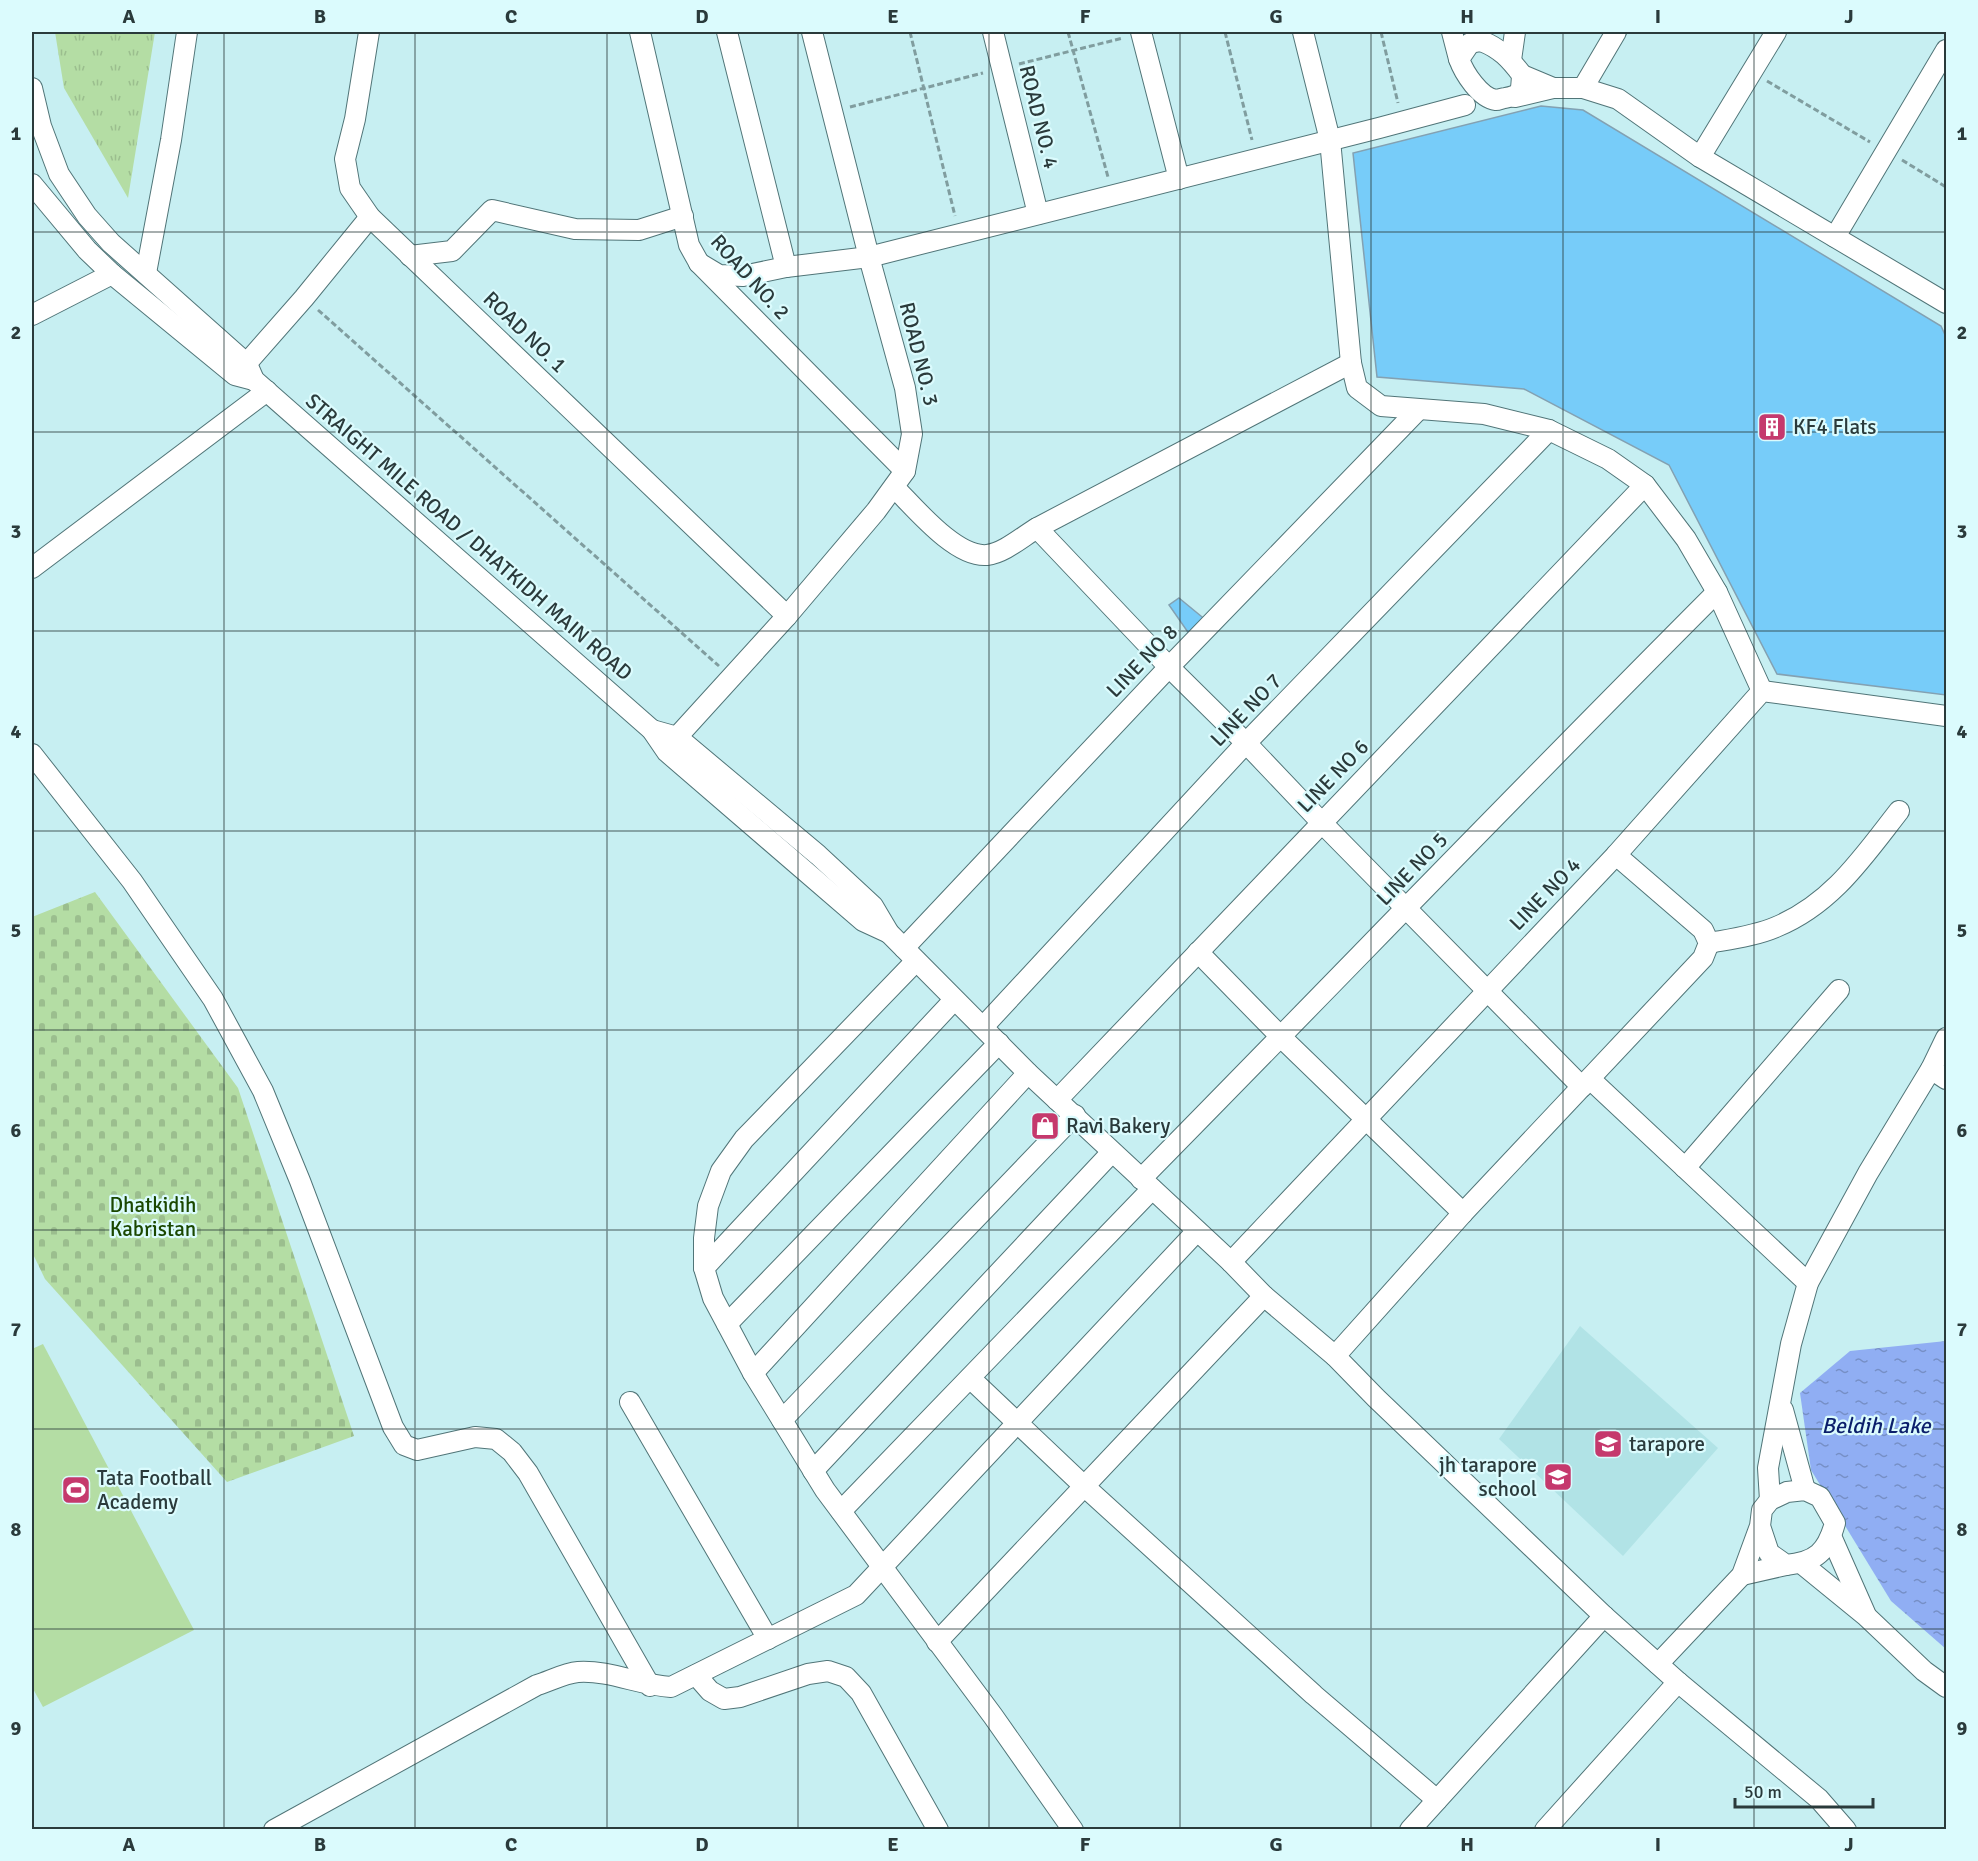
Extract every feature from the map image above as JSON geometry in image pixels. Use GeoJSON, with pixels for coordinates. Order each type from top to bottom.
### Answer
{"type":"FeatureCollection","features":[{"type":"Feature","properties":{"kind":"street"},"geometry":{"type":"LineString","coordinates":[[146,273],[171,140],[187,32]]}},
{"type":"Feature","properties":{"kind":"street","name":"ROAD NO. 1"},"geometry":{"type":"LineString","coordinates":[[369,32],[355,119],[345,159],[350,188],[370,217],[787,616]]}},
{"type":"Feature","properties":{"kind":"street","name":"ROAD NO. 2"},"geometry":{"type":"LineString","coordinates":[[640,32],[689,245],[699,263],[899,479],[951,543],[969,553],[987,555],[1004,548],[1037,528],[1351,363]]}},
{"type":"Feature","properties":{"kind":"street"},"geometry":{"type":"LineString","coordinates":[[727,32],[786,267]]}},
{"type":"Feature","properties":{"kind":"street","name":"ROAD NO. 3"},"geometry":{"type":"LineString","coordinates":[[672,744],[787,616],[876,511],[899,479],[912,434],[905,388],[868,257],[812,32]]}},
{"type":"Feature","properties":{"kind":"street","name":"ROAD NO. 4"},"geometry":{"type":"LineString","coordinates":[[993,32],[1038,214]]}},
{"type":"Feature","properties":{"kind":"street"},"geometry":{"type":"LineString","coordinates":[[1141,32],[1179,178]]}},
{"type":"Feature","properties":{"kind":"street"},"geometry":{"type":"LineString","coordinates":[[1303,32],[1330,140],[1351,363],[1357,387],[1381,406],[1484,414],[1549,430],[1608,459],[1645,485],[1686,539],[1717,592],[1762,691],[1947,716]]}},
{"type":"Feature","properties":{"kind":"street"},"geometry":{"type":"LineString","coordinates":[[1452,32],[1459,59],[1468,78],[1486,95],[1505,98],[1521,91],[1516,68],[1515,32]]}},
{"type":"Feature","properties":{"kind":"street"},"geometry":{"type":"LineString","coordinates":[[1469,32],[1478,42],[1486,32]]}},
{"type":"Feature","properties":{"kind":"street"},"geometry":{"type":"LineString","coordinates":[[1583,88],[1616,32]]}},
{"type":"Feature","properties":{"kind":"street"},"geometry":{"type":"LineString","coordinates":[[1700,157],[1776,32]]}},
{"type":"Feature","properties":{"kind":"street"},"geometry":{"type":"LineString","coordinates":[[1459,59],[1470,44],[1481,41],[1494,46],[1516,68],[1554,88]]}},
{"type":"Feature","properties":{"kind":"street"},"geometry":{"type":"LineString","coordinates":[[1835,237],[1947,50]]}},
{"type":"Feature","properties":{"kind":"street"},"geometry":{"type":"LineString","coordinates":[[1465,105],[1468,78]]}},
{"type":"Feature","properties":{"kind":"street","name":"STRAIGHT MILE ROAD / DHATKIDH MAIN ROAD"},"geometry":{"type":"LineString","coordinates":[[32,88],[41,126],[59,174],[87,216],[111,243],[146,273],[251,377],[652,730],[672,744],[756,827],[863,921],[889,933],[1028,1073],[1231,1262],[1264,1296],[1335,1356],[1604,1616],[1677,1682],[1819,1799],[1846,1830]]}},
{"type":"Feature","properties":{"kind":"street"},"geometry":{"type":"LineString","coordinates":[[699,263],[719,275],[743,276],[786,267],[868,257],[1465,105],[1554,88],[1583,88],[1618,99],[1700,157],[1947,303]]}},
{"type":"Feature","properties":{"kind":"street","name":"STRAIGHT MILE ROAD / DHATKIDH MAIN ROAD"},"geometry":{"type":"LineString","coordinates":[[32,184],[87,250],[112,274],[251,377]]}},
{"type":"Feature","properties":{"kind":"street"},"geometry":{"type":"LineString","coordinates":[[410,256],[452,251],[492,210],[575,229],[639,230],[683,216]]}},
{"type":"Feature","properties":{"kind":"street"},"geometry":{"type":"LineString","coordinates":[[32,568],[251,377],[304,298],[370,217]]}},
{"type":"Feature","properties":{"kind":"street"},"geometry":{"type":"LineString","coordinates":[[32,315],[112,274]]}},
{"type":"Feature","properties":{"kind":"street","name":"LINE NO 8"},"geometry":{"type":"LineString","coordinates":[[1073,1830],[841,1511],[813,1471],[753,1373],[713,1299],[704,1268],[704,1238],[708,1206],[721,1171],[744,1139],[1169,667],[1418,410]]}},
{"type":"Feature","properties":{"kind":"street","name":"LINE NO 7"},"geometry":{"type":"LineString","coordinates":[[983,1027],[1246,743],[1549,430]]}},
{"type":"Feature","properties":{"kind":"street","name":"LINE NO 6"},"geometry":{"type":"LineString","coordinates":[[1057,1100],[1645,485]]}},
{"type":"Feature","properties":{"kind":"street"},"geometry":{"type":"LineString","coordinates":[[1037,528],[1169,667],[1487,991],[1586,1083],[1685,1168],[1808,1283]]}},
{"type":"Feature","properties":{"kind":"street","name":"LINE NO 5"},"geometry":{"type":"LineString","coordinates":[[841,1511],[970,1378],[1281,1037],[1717,592]]}},
{"type":"Feature","properties":{"kind":"street","name":"LINE NO 4"},"geometry":{"type":"LineString","coordinates":[[1231,1262],[1616,855],[1762,691]]}},
{"type":"Feature","properties":{"kind":"street"},"geometry":{"type":"LineString","coordinates":[[32,754],[132,881],[213,999],[263,1091],[300,1181],[393,1427],[404,1445],[417,1450],[475,1437],[496,1439],[512,1452],[528,1473],[650,1686]]}},
{"type":"Feature","properties":{"kind":"street"},"geometry":{"type":"LineString","coordinates":[[1709,943],[1739,938],[1776,927],[1815,905],[1847,878],[1899,811]]}},
{"type":"Feature","properties":{"kind":"street"},"geometry":{"type":"LineString","coordinates":[[1335,1356],[1463,1213],[1703,958],[1709,943],[1703,930],[1616,855]]}},
{"type":"Feature","properties":{"kind":"street"},"geometry":{"type":"LineString","coordinates":[[1198,952],[1281,1037],[1463,1213]]}},
{"type":"Feature","properties":{"kind":"street"},"geometry":{"type":"LineString","coordinates":[[1685,1168],[1839,990]]}},
{"type":"Feature","properties":{"kind":"street"},"geometry":{"type":"LineString","coordinates":[[704,1268],[954,1000]]}},
{"type":"Feature","properties":{"kind":"street"},"geometry":{"type":"LineString","coordinates":[[1770,1500],[1768,1468],[1791,1344],[1808,1283],[1868,1173],[1939,1074],[1947,1038]]}},
{"type":"Feature","properties":{"kind":"street"},"geometry":{"type":"LineString","coordinates":[[727,1324],[999,1043]]}},
{"type":"Feature","properties":{"kind":"street"},"geometry":{"type":"LineString","coordinates":[[753,1373],[1028,1073]]}},
{"type":"Feature","properties":{"kind":"street"},"geometry":{"type":"LineString","coordinates":[[782,1420],[1075,1115]]}},
{"type":"Feature","properties":{"kind":"street"},"geometry":{"type":"LineString","coordinates":[[813,1471],[1112,1152]]}},
{"type":"Feature","properties":{"kind":"street"},"geometry":{"type":"LineString","coordinates":[[274,1830],[537,1685],[576,1672],[616,1674],[650,1686],[671,1687],[856,1595],[1197,1231]]}},
{"type":"Feature","properties":{"kind":"street"},"geometry":{"type":"LineString","coordinates":[[937,1642],[1264,1296]]}},
{"type":"Feature","properties":{"kind":"street"},"geometry":{"type":"LineString","coordinates":[[970,1378],[1084,1486],[1314,1695],[1437,1800]]}},
{"type":"Feature","properties":{"kind":"street"},"geometry":{"type":"LineString","coordinates":[[630,1402],[768,1639]]}},
{"type":"Feature","properties":{"kind":"street"},"geometry":{"type":"LineString","coordinates":[[1781,1405],[1805,1490]]}},
{"type":"Feature","properties":{"kind":"street"},"geometry":{"type":"LineString","coordinates":[[1658,1664],[1742,1575],[1760,1526],[1762,1510],[1770,1500],[1787,1492],[1805,1490],[1820,1497],[1835,1523],[1823,1551],[1794,1564],[1742,1575]]}},
{"type":"Feature","properties":{"kind":"street"},"geometry":{"type":"LineString","coordinates":[[1760,1526],[1769,1553],[1794,1564],[1866,1616],[1924,1671],[1947,1687]]}},
{"type":"Feature","properties":{"kind":"street"},"geometry":{"type":"LineString","coordinates":[[1831,1536],[1866,1616]]}},
{"type":"Feature","properties":{"kind":"street"},"geometry":{"type":"LineString","coordinates":[[1410,1830],[1604,1616]]}},
{"type":"Feature","properties":{"kind":"street"},"geometry":{"type":"LineString","coordinates":[[696,1674],[710,1691],[724,1699],[740,1698],[808,1674],[828,1671],[846,1677],[861,1693],[938,1830]]}},
{"type":"Feature","properties":{"kind":"street"},"geometry":{"type":"LineString","coordinates":[[1545,1830],[1677,1682]]}},
{"type":"Feature","properties":{"kind":"path"},"geometry":{"type":"LineString","coordinates":[[910,32],[959,234]]}},
{"type":"Feature","properties":{"kind":"path"},"geometry":{"type":"LineString","coordinates":[[1068,32],[1113,195]]}},
{"type":"Feature","properties":{"kind":"path"},"geometry":{"type":"LineString","coordinates":[[1225,32],[1257,159]]}},
{"type":"Feature","properties":{"kind":"path"},"geometry":{"type":"LineString","coordinates":[[1381,32],[1403,121]]}},
{"type":"Feature","properties":{"kind":"path"},"geometry":{"type":"LineString","coordinates":[[1752,72],[1947,187]]}},
{"type":"Feature","properties":{"kind":"path"},"geometry":{"type":"LineString","coordinates":[[304,298],[732,677]]}},
{"type":"Feature","properties":{"kind":"shaded area","name":"tarapore"},"geometry":{"type":"Polygon","coordinates":[[[1580,1326],[1718,1448],[1623,1556],[1499,1439],[1580,1326]]]}},
{"type":"Feature","properties":{"kind":"green space"},"geometry":{"type":"Polygon","coordinates":[[[55,32],[155,32],[128,198],[64,88],[55,32]]]}},
{"type":"Feature","properties":{"kind":"green space","name":"Dhatkidih Kabristan"},"geometry":{"type":"Polygon","coordinates":[[[95,892],[238,1088],[354,1436],[227,1482],[45,1279],[32,1252],[32,917],[95,892]]]}},
{"type":"Feature","properties":{"kind":"green space","name":"Tata Football Academy"},"geometry":{"type":"Polygon","coordinates":[[[43,1344],[194,1630],[43,1707],[32,1687],[32,1349],[43,1344]]]}},
{"type":"Feature","properties":{"kind":"water","name":"Beldih Lake"},"geometry":{"type":"Polygon","coordinates":[[[1946,1341],[1946,1649],[1891,1601],[1811,1470],[1800,1393],[1850,1351],[1946,1341]]]}},
{"type":"Feature","properties":{"kind":"building","name":"KF4 Flats"},"geometry":{"type":"Polygon","coordinates":[[[1541,106],[1583,110],[1941,326],[1946,337],[1946,695],[1777,674],[1669,465],[1524,389],[1377,377],[1353,153],[1541,106]]]}},
{"type":"Feature","properties":{"kind":"building"},"geometry":{"type":"Polygon","coordinates":[[[1179,598],[1207,621],[1192,638],[1169,605],[1179,598]]]}},
{"type":"Feature","properties":{"kind":"place","name":"KF4 Flats"},"geometry":{"type":"Point","coordinates":[1772,427]}},
{"type":"Feature","properties":{"kind":"place","name":"Ravi Bakery"},"geometry":{"type":"Point","coordinates":[1045,1126]}},
{"type":"Feature","properties":{"kind":"place","name":"tarapore"},"geometry":{"type":"Point","coordinates":[1608,1444]}},
{"type":"Feature","properties":{"kind":"place","name":"jh tarapore school"},"geometry":{"type":"Point","coordinates":[1558,1477]}},
{"type":"Feature","properties":{"kind":"place","name":"Tata Football Academy"},"geometry":{"type":"Point","coordinates":[76,1490]}}]}
